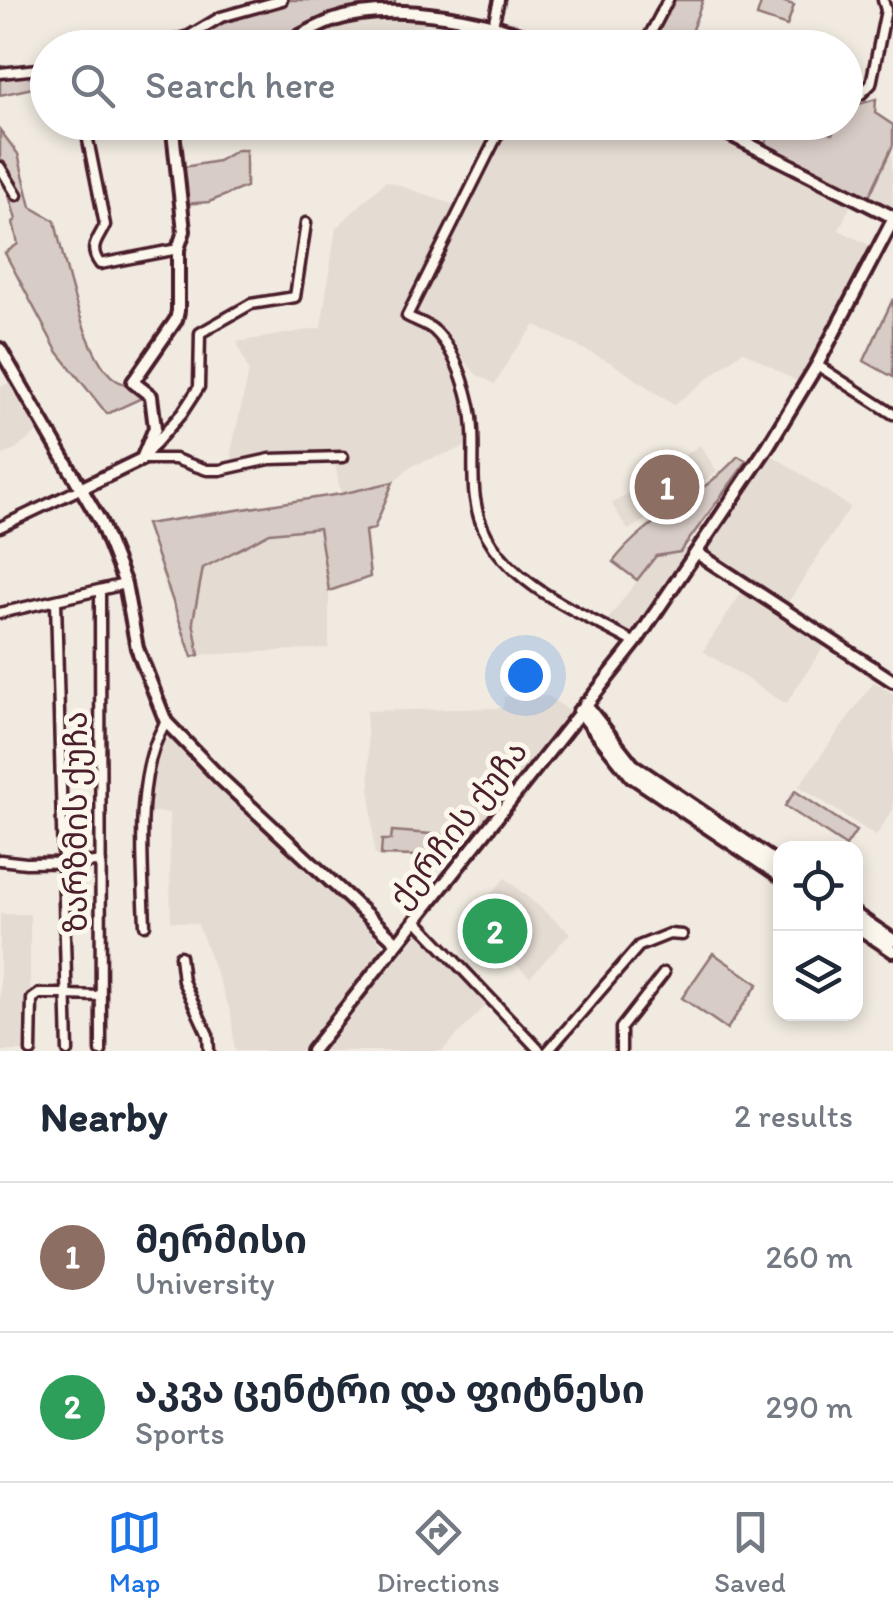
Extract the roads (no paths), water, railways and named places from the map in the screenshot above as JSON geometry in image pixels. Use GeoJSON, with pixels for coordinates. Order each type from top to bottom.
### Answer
{"type":"FeatureCollection","features":[{"type":"Feature","properties":{"kind":"street"},"geometry":{"type":"LineString","coordinates":[[199,30],[221,17],[282,0]]}},
{"type":"Feature","properties":{"kind":"street"},"geometry":{"type":"LineString","coordinates":[[493,26],[499,0]]}},
{"type":"Feature","properties":{"kind":"street"},"geometry":{"type":"LineString","coordinates":[[652,30],[668,0]]}},
{"type":"Feature","properties":{"kind":"street"},"geometry":{"type":"LineString","coordinates":[[863,92],[871,84],[886,10],[884,0]]}},
{"type":"Feature","properties":{"kind":"street"},"geometry":{"type":"LineString","coordinates":[[313,30],[333,20],[384,12],[426,14],[504,30]]}},
{"type":"Feature","properties":{"kind":"street"},"geometry":{"type":"LineString","coordinates":[[0,72],[30,70]]}},
{"type":"Feature","properties":{"kind":"street"},"geometry":{"type":"LineString","coordinates":[[87,140],[105,225],[93,243],[92,253],[100,264],[178,249]]}},
{"type":"Feature","properties":{"kind":"street"},"geometry":{"type":"LineString","coordinates":[[142,460],[155,428],[155,414],[150,396],[134,382],[176,320],[178,249],[184,231],[174,140]]}},
{"type":"Feature","properties":{"kind":"street"},"geometry":{"type":"LineString","coordinates":[[495,140],[407,316],[434,330],[460,378],[473,428],[471,487],[489,540],[535,588],[635,643]]}},
{"type":"Feature","properties":{"kind":"street"},"geometry":{"type":"LineString","coordinates":[[740,140],[893,218]]}},
{"type":"Feature","properties":{"kind":"street"},"geometry":{"type":"LineString","coordinates":[[0,167],[16,196]]}},
{"type":"Feature","properties":{"kind":"street","name":"ქერჩის ქუჩა"},"geometry":{"type":"LineString","coordinates":[[312,1051],[635,643],[818,366],[893,218]]}},
{"type":"Feature","properties":{"kind":"street"},"geometry":{"type":"LineString","coordinates":[[142,460],[199,387],[200,333],[251,304],[295,297],[306,223]]}},
{"type":"Feature","properties":{"kind":"street"},"geometry":{"type":"LineString","coordinates":[[0,349],[100,522],[125,584],[138,648],[166,722],[220,778],[396,942]]}},
{"type":"Feature","properties":{"kind":"street"},"geometry":{"type":"LineString","coordinates":[[818,366],[893,414]]}},
{"type":"Feature","properties":{"kind":"street"},"geometry":{"type":"LineString","coordinates":[[0,527],[142,460],[175,458],[207,470],[220,470],[270,459],[342,457]]}},
{"type":"Feature","properties":{"kind":"street"},"geometry":{"type":"LineString","coordinates":[[697,553],[893,681]]}},
{"type":"Feature","properties":{"kind":"street"},"geometry":{"type":"LineString","coordinates":[[0,613],[125,584]]}},
{"type":"Feature","properties":{"kind":"street","name":"ზარზმის ქუჩა"},"geometry":{"type":"LineString","coordinates":[[100,592],[102,1051]]}},
{"type":"Feature","properties":{"kind":"street"},"geometry":{"type":"LineString","coordinates":[[56,601],[68,1051]]}},
{"type":"Feature","properties":{"kind":"street"},"geometry":{"type":"LineString","coordinates":[[582,707],[652,786],[773,862]]}},
{"type":"Feature","properties":{"kind":"street"},"geometry":{"type":"LineString","coordinates":[[145,925],[141,822],[156,738],[166,722]]}},
{"type":"Feature","properties":{"kind":"street"},"geometry":{"type":"LineString","coordinates":[[693,813],[773,871]]}},
{"type":"Feature","properties":{"kind":"street"},"geometry":{"type":"LineString","coordinates":[[0,860],[101,862]]}},
{"type":"Feature","properties":{"kind":"street"},"geometry":{"type":"LineString","coordinates":[[415,919],[540,1051]]}},
{"type":"Feature","properties":{"kind":"street"},"geometry":{"type":"LineString","coordinates":[[863,920],[893,940]]}},
{"type":"Feature","properties":{"kind":"street"},"geometry":{"type":"LineString","coordinates":[[863,931],[893,951]]}},
{"type":"Feature","properties":{"kind":"street"},"geometry":{"type":"LineString","coordinates":[[548,1051],[639,946],[668,934],[682,935]]}},
{"type":"Feature","properties":{"kind":"street"},"geometry":{"type":"LineString","coordinates":[[180,956],[183,980],[204,1025],[209,1051]]}},
{"type":"Feature","properties":{"kind":"street"},"geometry":{"type":"LineString","coordinates":[[621,1051],[621,1028],[664,973]]}},
{"type":"Feature","properties":{"kind":"street"},"geometry":{"type":"LineString","coordinates":[[31,1051],[32,999],[40,994],[101,996]]}},
{"type":"Feature","properties":{"kind":"place","name":"მერმისი"},"geometry":{"type":"Point","coordinates":[667,487]}},
{"type":"Feature","properties":{"kind":"place","name":"აკვა ცენტრი და ფიტნესი"},"geometry":{"type":"Point","coordinates":[495,931]}}]}
